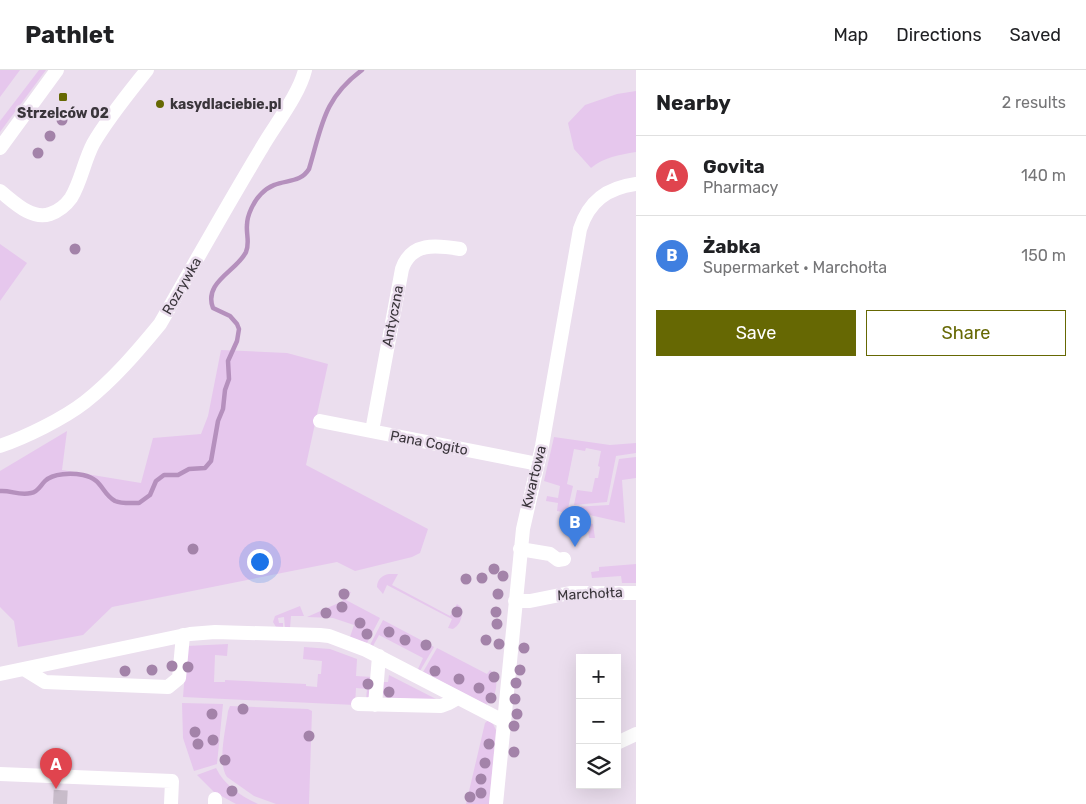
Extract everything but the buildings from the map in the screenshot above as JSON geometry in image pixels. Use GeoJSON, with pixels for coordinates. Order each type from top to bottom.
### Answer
{"type":"FeatureCollection","features":[{"type":"Feature","properties":{"kind":"street"},"geometry":{"type":"LineString","coordinates":[[0,148],[57,70]]}},
{"type":"Feature","properties":{"kind":"street"},"geometry":{"type":"LineString","coordinates":[[0,191],[22,208],[34,214],[49,215],[63,207],[74,192],[86,160],[99,134],[147,70]]}},
{"type":"Feature","properties":{"kind":"street","name":"Rozrywka"},"geometry":{"type":"LineString","coordinates":[[0,446],[28,434],[85,402],[139,350],[160,324],[303,79],[305,70]]}},
{"type":"Feature","properties":{"kind":"street","name":"Kwartowa"},"geometry":{"type":"LineString","coordinates":[[496,804],[520,549],[525,516],[538,464],[580,229],[584,216],[594,202],[614,190],[636,184]]}},
{"type":"Feature","properties":{"kind":"street","name":"Antyczna"},"geometry":{"type":"LineString","coordinates":[[372,431],[405,259],[411,252],[430,246],[460,249]]}},
{"type":"Feature","properties":{"kind":"street","name":"Pana Cogito"},"geometry":{"type":"LineString","coordinates":[[320,421],[538,464]]}},
{"type":"Feature","properties":{"kind":"street"},"geometry":{"type":"LineString","coordinates":[[520,549],[550,554],[558,560],[564,559]]}},
{"type":"Feature","properties":{"kind":"street","name":"Marchołta"},"geometry":{"type":"LineString","coordinates":[[515,601],[530,601],[570,593],[636,592]]}},
{"type":"Feature","properties":{"kind":"street"},"geometry":{"type":"LineString","coordinates":[[0,674],[183,635],[216,632],[329,636],[379,656],[503,721]]}},
{"type":"Feature","properties":{"kind":"street"},"geometry":{"type":"LineString","coordinates":[[24,669],[44,682],[168,687],[179,678],[183,635]]}},
{"type":"Feature","properties":{"kind":"street"},"geometry":{"type":"LineString","coordinates":[[375,705],[379,656]]}},
{"type":"Feature","properties":{"kind":"street"},"geometry":{"type":"LineString","coordinates":[[358,704],[441,706],[458,698]]}},
{"type":"Feature","properties":{"kind":"street"},"geometry":{"type":"LineString","coordinates":[[621,742],[636,734]]}},
{"type":"Feature","properties":{"kind":"street"},"geometry":{"type":"LineString","coordinates":[[0,774],[61,781],[172,781],[171,804]]}},
{"type":"Feature","properties":{"kind":"shaded area"},"geometry":{"type":"Polygon","coordinates":[[[0,70],[20,70],[0,97],[0,70]]]}},
{"type":"Feature","properties":{"kind":"shaded area"},"geometry":{"type":"Polygon","coordinates":[[[39,70],[46,70],[0,132],[0,121],[39,70]]]}},
{"type":"Feature","properties":{"kind":"shaded area"},"geometry":{"type":"Polygon","coordinates":[[[636,91],[636,152],[606,159],[591,168],[574,149],[568,123],[585,105],[617,94],[636,91]]]}},
{"type":"Feature","properties":{"kind":"shaded area"},"geometry":{"type":"Polygon","coordinates":[[[0,244],[27,263],[0,301],[0,244]]]}},
{"type":"Feature","properties":{"kind":"shaded area"},"geometry":{"type":"Polygon","coordinates":[[[221,350],[287,353],[328,364],[306,465],[428,529],[420,553],[412,557],[355,571],[337,562],[112,607],[83,635],[18,647],[14,621],[0,607],[0,471],[67,431],[62,470],[141,483],[153,438],[201,434],[208,416],[221,350]]]}},
{"type":"Feature","properties":{"kind":"shaded area"},"geometry":{"type":"Polygon","coordinates":[[[554,437],[610,445],[636,443],[636,453],[616,456],[607,502],[574,505],[577,490],[592,492],[595,478],[598,478],[601,451],[586,448],[585,451],[574,449],[567,484],[573,486],[567,513],[557,511],[558,503],[546,501],[547,496],[558,498],[560,486],[544,481],[554,437]]]}},
{"type":"Feature","properties":{"kind":"shaded area"},"geometry":{"type":"Polygon","coordinates":[[[636,457],[636,478],[622,480],[625,523],[572,511],[573,507],[609,505],[619,459],[636,457]]]}},
{"type":"Feature","properties":{"kind":"shaded area"},"geometry":{"type":"Polygon","coordinates":[[[571,519],[593,524],[595,538],[589,538],[588,529],[570,530],[571,519]]]}},
{"type":"Feature","properties":{"kind":"shaded area"},"geometry":{"type":"Polygon","coordinates":[[[636,564],[636,583],[622,583],[621,576],[592,578],[591,572],[599,571],[599,567],[636,564]]]}},
{"type":"Feature","properties":{"kind":"shaded area"},"geometry":{"type":"Polygon","coordinates":[[[389,574],[398,574],[392,585],[450,616],[457,604],[461,607],[462,614],[458,625],[453,629],[448,628],[452,619],[387,585],[383,594],[377,587],[378,582],[382,577],[389,574]]]}},
{"type":"Feature","properties":{"kind":"shaded area"},"geometry":{"type":"Polygon","coordinates":[[[339,590],[351,592],[346,600],[380,618],[367,643],[350,637],[354,625],[333,618],[307,617],[343,601],[339,590]]]}},
{"type":"Feature","properties":{"kind":"shaded area"},"geometry":{"type":"Polygon","coordinates":[[[300,606],[304,616],[291,616],[290,628],[285,628],[284,617],[278,618],[279,623],[283,623],[283,628],[276,627],[273,622],[275,616],[300,606]]]}},
{"type":"Feature","properties":{"kind":"shaded area"},"geometry":{"type":"Polygon","coordinates":[[[383,620],[434,647],[420,671],[418,669],[423,658],[379,635],[373,646],[370,645],[383,620]]]}},
{"type":"Feature","properties":{"kind":"shaded area"},"geometry":{"type":"Polygon","coordinates":[[[228,644],[227,656],[215,655],[214,682],[225,682],[225,680],[306,684],[306,686],[317,687],[322,661],[303,659],[304,647],[330,649],[357,659],[356,676],[372,677],[370,699],[366,700],[367,689],[356,688],[355,705],[183,697],[187,646],[228,644]]]}},
{"type":"Feature","properties":{"kind":"shaded area"},"geometry":{"type":"Polygon","coordinates":[[[437,648],[487,674],[490,670],[496,679],[493,700],[488,701],[487,705],[423,672],[437,648]]]}},
{"type":"Feature","properties":{"kind":"shaded area"},"geometry":{"type":"Polygon","coordinates":[[[389,675],[438,700],[386,698],[382,693],[382,682],[388,682],[389,675]]]}},
{"type":"Feature","properties":{"kind":"shaded area"},"geometry":{"type":"Polygon","coordinates":[[[182,703],[223,704],[217,764],[194,771],[183,738],[182,703]]]}},
{"type":"Feature","properties":{"kind":"shaded area"},"geometry":{"type":"Polygon","coordinates":[[[230,706],[308,709],[312,711],[309,804],[276,804],[254,796],[227,777],[224,771],[222,754],[230,706]]]}},
{"type":"Feature","properties":{"kind":"shaded area"},"geometry":{"type":"Polygon","coordinates":[[[488,720],[496,730],[489,804],[466,804],[485,723],[488,720]]]}},
{"type":"Feature","properties":{"kind":"shaded area"},"geometry":{"type":"Polygon","coordinates":[[[216,768],[234,790],[258,804],[236,804],[214,792],[197,775],[216,768]]]}},
{"type":"Feature","properties":{"kind":"waterway"},"geometry":{"type":"LineString","coordinates":[[0,491],[23,494],[31,493],[53,476],[79,474],[90,477],[115,501],[139,503],[150,495],[156,481],[164,475],[178,475],[189,469],[205,468],[211,461],[218,421],[223,409],[225,390],[229,379],[228,361],[237,341],[239,329],[230,316],[213,308],[211,299],[213,291],[222,277],[242,259],[246,252],[248,245],[247,221],[256,200],[267,188],[299,178],[309,169],[326,114],[339,92],[362,70]]}},
{"type":"Feature","properties":{"kind":"tunnel"},"geometry":{"type":"LineString","coordinates":[[60,804],[61,785]]}},
{"type":"Feature","properties":{"kind":"place","name":"Strzelców 02"},"geometry":{"type":"Point","coordinates":[63,97]}},
{"type":"Feature","properties":{"kind":"place","name":"kasydlaciebie.pl"},"geometry":{"type":"Point","coordinates":[160,104]}},
{"type":"Feature","properties":{"kind":"place","name":"Żabka"},"geometry":{"type":"Point","coordinates":[575,547]}},
{"type":"Feature","properties":{"kind":"place","name":"Govita"},"geometry":{"type":"Point","coordinates":[56,789]}}]}
